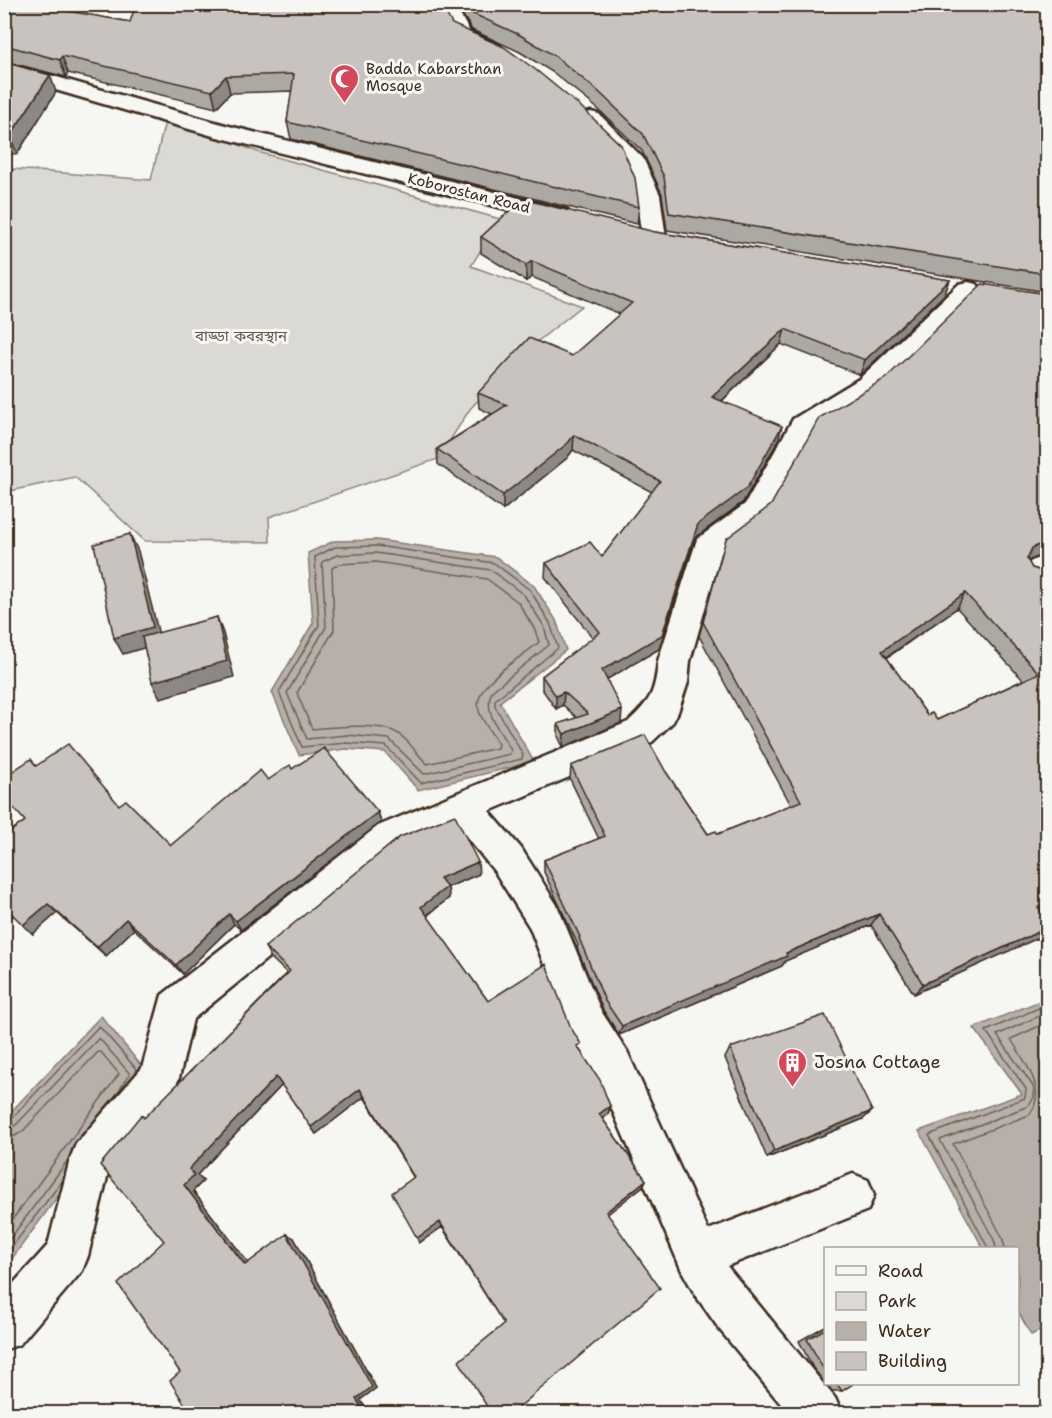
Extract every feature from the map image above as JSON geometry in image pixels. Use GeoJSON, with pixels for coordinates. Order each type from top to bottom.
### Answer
{"type":"FeatureCollection","features":[{"type":"Feature","properties":{"kind":"street"},"geometry":{"type":"LineString","coordinates":[[444,4],[462,36],[512,58]]}},
{"type":"Feature","properties":{"kind":"street","name":"Koborostan Road"},"geometry":{"type":"LineString","coordinates":[[4,68],[221,131],[585,222]]}},
{"type":"Feature","properties":{"kind":"street"},"geometry":{"type":"LineString","coordinates":[[571,102],[632,158],[648,195],[654,238]]}},
{"type":"Feature","properties":{"kind":"street"},"geometry":{"type":"LineString","coordinates":[[631,233],[677,242]]}},
{"type":"Feature","properties":{"kind":"street"},"geometry":{"type":"LineString","coordinates":[[6,1324],[67,1256],[92,1159],[159,1078],[176,1008],[390,837],[640,732],[661,712],[672,682],[674,661],[708,547],[755,512],[803,426],[869,386],[968,290]]}},
{"type":"Feature","properties":{"kind":"street"},"geometry":{"type":"LineString","coordinates":[[464,807],[508,860],[543,917],[573,985],[586,1022],[613,1065],[697,1256],[711,1281],[819,1413]]}},
{"type":"Feature","properties":{"kind":"street"},"geometry":{"type":"LineString","coordinates":[[697,1256],[853,1195]]}},
{"type":"Feature","properties":{"kind":"green space","name":"বাড্ডা কবরস্থান"},"geometry":{"type":"Polygon","coordinates":[[[166,117],[258,152],[500,219],[471,266],[582,306],[523,353],[470,409],[438,459],[269,517],[270,542],[145,541],[75,477],[5,492],[4,184],[13,169],[151,180],[166,117]]]}},
{"type":"Feature","properties":{"kind":"water"},"geometry":{"type":"Polygon","coordinates":[[[377,540],[496,557],[534,586],[556,620],[566,650],[500,702],[534,762],[418,790],[385,752],[346,749],[299,755],[272,692],[313,623],[308,553],[334,541],[377,540]]]}},
{"type":"Feature","properties":{"kind":"water"},"geometry":{"type":"Polygon","coordinates":[[[1047,998],[1048,1327],[1031,1335],[1019,1313],[1019,1247],[982,1247],[919,1131],[1022,1094],[974,1028],[1047,998]]]}},
{"type":"Feature","properties":{"kind":"water"},"geometry":{"type":"Polygon","coordinates":[[[101,1016],[148,1074],[8,1264],[5,1260],[5,1118],[101,1016]]]}},
{"type":"Feature","properties":{"kind":"building"},"geometry":{"type":"Polygon","coordinates":[[[4,4],[28,4],[130,22],[136,4],[441,4],[452,24],[504,47],[580,106],[621,145],[635,178],[639,207],[287,122],[294,74],[226,76],[212,91],[62,56],[60,60],[4,45],[4,4]]]}},
{"type":"Feature","properties":{"kind":"building"},"geometry":{"type":"Polygon","coordinates":[[[465,4],[1047,4],[1047,274],[669,213],[664,177],[643,134],[599,92],[555,56],[520,35],[471,13],[465,4]]]}},
{"type":"Feature","properties":{"kind":"building"},"geometry":{"type":"Polygon","coordinates":[[[4,62],[50,75],[10,136],[4,136],[4,62]]]}},
{"type":"Feature","properties":{"kind":"building"},"geometry":{"type":"Polygon","coordinates":[[[522,199],[655,232],[950,280],[865,360],[785,329],[712,397],[782,426],[747,488],[698,524],[662,635],[602,670],[622,710],[564,734],[558,724],[588,714],[564,692],[556,696],[542,676],[600,632],[546,563],[590,542],[602,557],[660,481],[574,435],[568,443],[503,495],[437,449],[507,405],[478,393],[529,338],[572,356],[632,303],[532,261],[526,265],[481,237],[522,199]]]}},
{"type":"Feature","properties":{"kind":"building"},"geometry":{"type":"Polygon","coordinates":[[[982,284],[1047,294],[1047,541],[1032,548],[1027,559],[1032,568],[1047,571],[1047,840],[1041,843],[1047,850],[1047,903],[1038,907],[1047,920],[1047,928],[923,984],[879,914],[622,1026],[605,1001],[580,937],[544,860],[605,836],[571,766],[645,735],[666,772],[708,834],[716,831],[718,834],[801,801],[703,622],[726,539],[771,505],[819,418],[886,378],[982,284]],[[965,593],[882,651],[927,715],[932,713],[937,720],[1039,673],[965,593]]]}},
{"type":"Feature","properties":{"kind":"building"},"geometry":{"type":"Polygon","coordinates":[[[130,534],[153,627],[114,638],[94,544],[130,534]]]}},
{"type":"Feature","properties":{"kind":"building"},"geometry":{"type":"Polygon","coordinates":[[[217,617],[227,661],[152,682],[142,637],[217,617]]]}},
{"type":"Feature","properties":{"kind":"building"},"geometry":{"type":"Polygon","coordinates":[[[68,744],[119,805],[126,800],[171,845],[260,770],[268,780],[290,765],[292,769],[324,748],[378,812],[236,921],[229,914],[176,965],[126,919],[97,947],[48,904],[23,925],[4,906],[4,836],[25,821],[4,797],[4,777],[31,759],[36,766],[68,744]]]}},
{"type":"Feature","properties":{"kind":"building"},"geometry":{"type":"Polygon","coordinates":[[[455,815],[478,862],[440,878],[447,887],[421,907],[488,1001],[546,964],[571,1028],[581,1044],[577,1046],[600,1080],[610,1106],[599,1114],[646,1180],[606,1212],[660,1288],[512,1413],[491,1413],[459,1361],[504,1324],[440,1222],[417,1238],[392,1193],[414,1177],[360,1089],[311,1127],[276,1077],[189,1169],[194,1175],[184,1185],[245,1265],[287,1234],[372,1387],[356,1399],[365,1413],[190,1413],[170,1381],[180,1372],[118,1284],[164,1241],[100,1165],[141,1115],[144,1118],[290,971],[265,947],[400,837],[455,815]]]}},
{"type":"Feature","properties":{"kind":"building","name":"Josna Cottage"},"geometry":{"type":"Polygon","coordinates":[[[825,1015],[872,1111],[774,1151],[730,1048],[825,1015]]]}},
{"type":"Feature","properties":{"kind":"building"},"geometry":{"type":"Polygon","coordinates":[[[824,1330],[824,1369],[807,1339],[824,1330]]]}},
{"type":"Feature","properties":{"kind":"building"},"geometry":{"type":"Polygon","coordinates":[[[838,1385],[851,1385],[842,1391],[838,1385]]]}},
{"type":"Feature","properties":{"kind":"place","name":"Badda Kabarsthan Mosque"},"geometry":{"type":"Point","coordinates":[345,104]}},
{"type":"Feature","properties":{"kind":"place","name":"Josna Cottage"},"geometry":{"type":"Point","coordinates":[793,1088]}}]}
